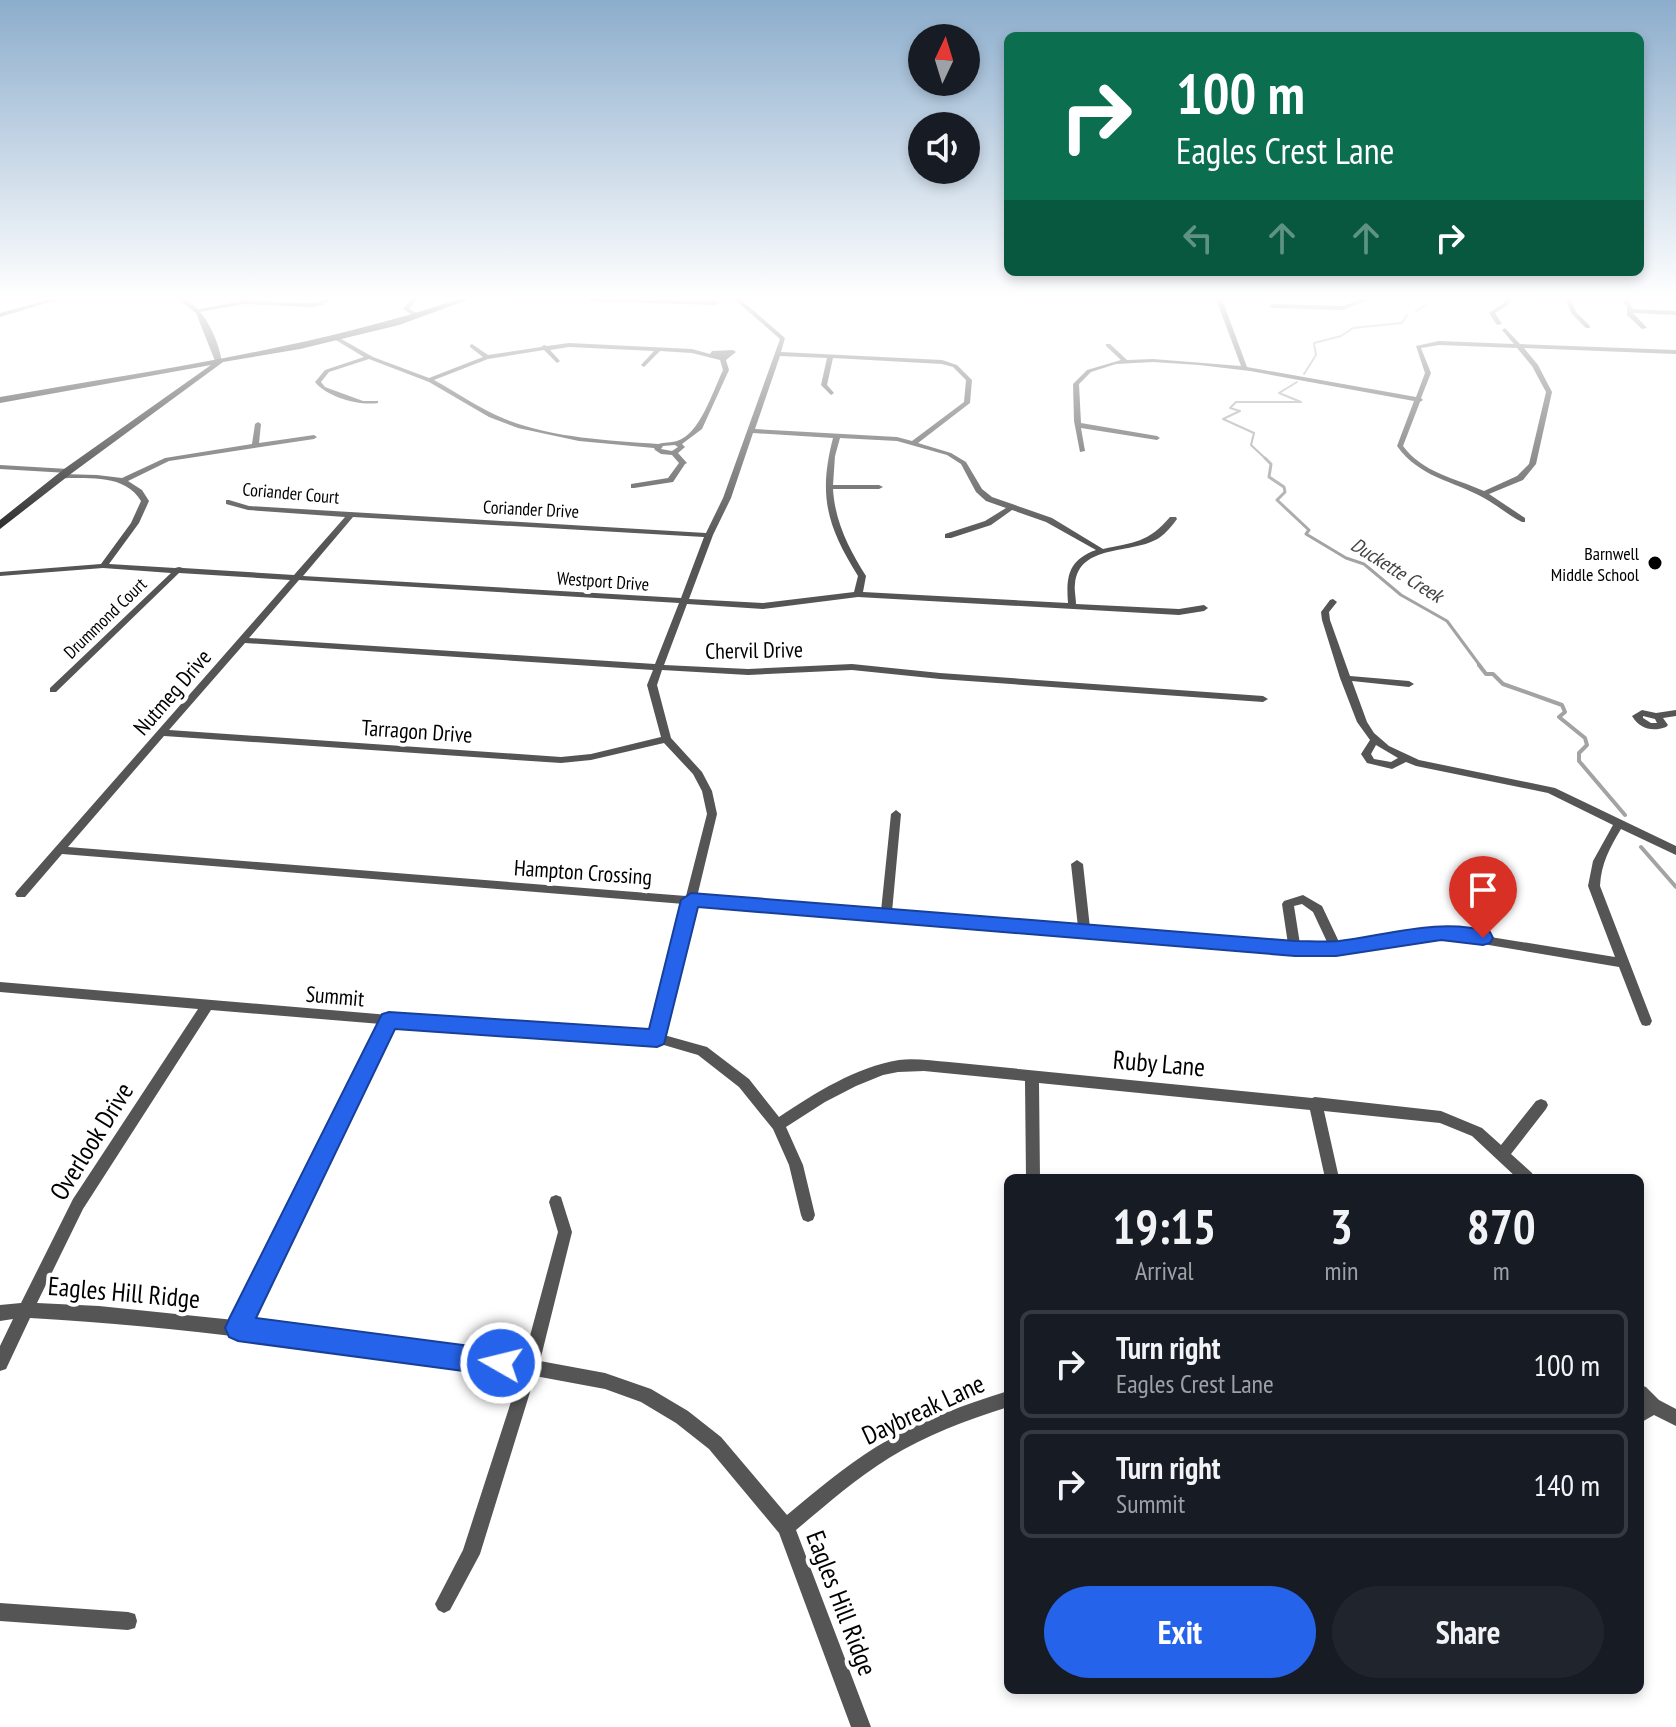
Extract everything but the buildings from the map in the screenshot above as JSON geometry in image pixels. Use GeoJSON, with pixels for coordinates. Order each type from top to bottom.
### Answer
{"type":"FeatureCollection","features":[{"type":"Feature","properties":{"kind":"main road"},"geometry":{"type":"LineString","coordinates":[[0,400],[118,380]]}},
{"type":"Feature","properties":{"kind":"main road"},"geometry":{"type":"LineString","coordinates":[[0,526],[65,474],[198,380]]}},
{"type":"Feature","properties":{"kind":"street"},"geometry":{"type":"LineString","coordinates":[[320,380],[318,382],[323,388],[362,403],[376,402]]}},
{"type":"Feature","properties":{"kind":"street"},"geometry":{"type":"LineString","coordinates":[[429,380],[480,410],[542,435],[659,446],[678,444],[699,429],[721,380]]}},
{"type":"Feature","properties":{"kind":"street"},"geometry":{"type":"LineString","coordinates":[[657,1038],[712,814],[707,791],[697,772],[666,739],[652,685],[769,380]]}},
{"type":"Feature","properties":{"kind":"street"},"geometry":{"type":"LineString","coordinates":[[825,380],[831,393]]}},
{"type":"Feature","properties":{"kind":"street"},"geometry":{"type":"LineString","coordinates":[[914,443],[964,408],[967,403],[967,380]]}},
{"type":"Feature","properties":{"kind":"street"},"geometry":{"type":"LineString","coordinates":[[1081,380],[1076,384],[1082,451]]}},
{"type":"Feature","properties":{"kind":"street"},"geometry":{"type":"LineString","coordinates":[[1311,380],[1420,400]]}},
{"type":"Feature","properties":{"kind":"street"},"geometry":{"type":"LineString","coordinates":[[1426,380],[1400,446],[1406,456],[1425,470],[1484,494],[1522,520]]}},
{"type":"Feature","properties":{"kind":"street"},"geometry":{"type":"LineString","coordinates":[[1484,494],[1520,478],[1532,464],[1549,392],[1543,380]]}},
{"type":"Feature","properties":{"kind":"street"},"geometry":{"type":"LineString","coordinates":[[255,446],[258,424]]}},
{"type":"Feature","properties":{"kind":"street"},"geometry":{"type":"LineString","coordinates":[[1078,425],[1157,438]]}},
{"type":"Feature","properties":{"kind":"street"},"geometry":{"type":"LineString","coordinates":[[751,431],[914,443],[964,463],[972,472],[979,490],[1009,509],[1049,520],[1099,549]]}},
{"type":"Feature","properties":{"kind":"street"},"geometry":{"type":"LineString","coordinates":[[837,435],[829,472],[836,533],[862,576],[858,594]]}},
{"type":"Feature","properties":{"kind":"street"},"geometry":{"type":"LineString","coordinates":[[124,480],[167,459],[314,437]]}},
{"type":"Feature","properties":{"kind":"street"},"geometry":{"type":"LineString","coordinates":[[659,446],[657,449],[661,452],[674,453],[681,449],[678,444]]}},
{"type":"Feature","properties":{"kind":"street"},"geometry":{"type":"LineString","coordinates":[[634,486],[670,480],[683,463],[674,453]]}},
{"type":"Feature","properties":{"kind":"street"},"geometry":{"type":"LineString","coordinates":[[0,467],[124,480],[138,487],[145,501],[135,523],[103,566]]}},
{"type":"Feature","properties":{"kind":"street"},"geometry":{"type":"LineString","coordinates":[[830,487],[879,487]]}},
{"type":"Feature","properties":{"kind":"street","name":"Coriander Court"},"geometry":{"type":"LineString","coordinates":[[229,502],[248,508],[351,515]]}},
{"type":"Feature","properties":{"kind":"street"},"geometry":{"type":"LineString","coordinates":[[948,536],[988,523],[1009,509]]}},
{"type":"Feature","properties":{"kind":"street","name":"Coriander Drive"},"geometry":{"type":"LineString","coordinates":[[351,515],[709,535]]}},
{"type":"Feature","properties":{"kind":"street","name":"Nutmeg Drive"},"geometry":{"type":"LineString","coordinates":[[21,894],[351,515]]}},
{"type":"Feature","properties":{"kind":"street"},"geometry":{"type":"LineString","coordinates":[[1072,607],[1070,592],[1075,569],[1099,549],[1153,539],[1173,519]]}},
{"type":"Feature","properties":{"kind":"street","name":"Westport Drive"},"geometry":{"type":"LineString","coordinates":[[0,574],[103,566],[772,606],[820,596],[858,594],[1179,612],[1204,608]]}},
{"type":"Feature","properties":{"kind":"street","name":"Drummond Court"},"geometry":{"type":"LineString","coordinates":[[53,690],[179,569]]}},
{"type":"Feature","properties":{"kind":"street"},"geometry":{"type":"LineString","coordinates":[[1333,602],[1325,612],[1326,620],[1362,722],[1375,739],[1405,758],[1551,790],[1676,851]]}},
{"type":"Feature","properties":{"kind":"street","name":"Chervil Drive"},"geometry":{"type":"LineString","coordinates":[[245,640],[748,672],[820,666],[888,669],[940,676],[1263,699]]}},
{"type":"Feature","properties":{"kind":"street"},"geometry":{"type":"LineString","coordinates":[[1345,678],[1409,684]]}},
{"type":"Feature","properties":{"kind":"street"},"geometry":{"type":"LineString","coordinates":[[1657,716],[1676,713]]}},
{"type":"Feature","properties":{"kind":"street","name":"Tarragon Drive"},"geometry":{"type":"LineString","coordinates":[[164,733],[561,760],[591,757],[666,739]]}},
{"type":"Feature","properties":{"kind":"street"},"geometry":{"type":"LineString","coordinates":[[1375,739],[1366,754],[1371,761],[1392,766],[1405,758]]}},
{"type":"Feature","properties":{"kind":"street"},"geometry":{"type":"LineString","coordinates":[[886,915],[896,814]]}},
{"type":"Feature","properties":{"kind":"street"},"geometry":{"type":"LineString","coordinates":[[1619,824],[1602,850],[1594,873],[1594,886],[1646,1021]]}},
{"type":"Feature","properties":{"kind":"street","name":"Hampton Crossing"},"geometry":{"type":"LineString","coordinates":[[61,850],[1295,949],[1336,949],[1441,933],[1625,963]]}},
{"type":"Feature","properties":{"kind":"street"},"geometry":{"type":"LineString","coordinates":[[1077,864],[1084,931]]}},
{"type":"Feature","properties":{"kind":"street"},"geometry":{"type":"LineString","coordinates":[[1295,949],[1288,904],[1303,899],[1318,909],[1336,949]]}},
{"type":"Feature","properties":{"kind":"street","name":"Summit"},"geometry":{"type":"LineString","coordinates":[[0,987],[389,1020],[657,1038],[694,1047],[710,1055],[744,1083],[778,1125],[796,1165],[808,1215]]}},
{"type":"Feature","properties":{"kind":"street","name":"Overlook Drive"},"geometry":{"type":"LineString","coordinates":[[0,1363],[78,1204],[207,1005]]}},
{"type":"Feature","properties":{"kind":"street"},"geometry":{"type":"LineString","coordinates":[[238,1328],[389,1020]]}},
{"type":"Feature","properties":{"kind":"street","name":"Ruby Lane"},"geometry":{"type":"LineString","coordinates":[[778,1125],[810,1103],[874,1073],[899,1066],[949,1068],[1441,1117],[1477,1132],[1523,1174]]}},
{"type":"Feature","properties":{"kind":"street"},"geometry":{"type":"LineString","coordinates":[[1032,1077],[1033,1174]]}},
{"type":"Feature","properties":{"kind":"street"},"geometry":{"type":"LineString","coordinates":[[1315,1103],[1331,1174]]}},
{"type":"Feature","properties":{"kind":"street"},"geometry":{"type":"LineString","coordinates":[[1503,1153],[1541,1105]]}},
{"type":"Feature","properties":{"kind":"street"},"geometry":{"type":"LineString","coordinates":[[444,1604],[471,1554],[530,1367],[565,1232],[556,1202]]}},
{"type":"Feature","properties":{"kind":"street","name":"Eagles Hill Ridge"},"geometry":{"type":"LineString","coordinates":[[0,1313],[26,1310],[99,1314],[238,1328],[530,1367],[605,1381],[645,1395],[682,1417],[715,1443],[786,1527],[861,1727]]}},
{"type":"Feature","properties":{"kind":"street","name":"Daybreak Lane"},"geometry":{"type":"LineString","coordinates":[[786,1527],[867,1462],[975,1408],[1004,1400]]}},
{"type":"Feature","properties":{"kind":"street"},"geometry":{"type":"LineString","coordinates":[[1647,1411],[1676,1418]]}},
{"type":"Feature","properties":{"kind":"street"},"geometry":{"type":"LineString","coordinates":[[0,1612],[128,1621]]}},
{"type":"Feature","properties":{"kind":"waterway","name":"Duckette Creek"},"geometry":{"type":"LineString","coordinates":[[1267,460],[1251,445],[1254,433],[1223,419],[1240,411],[1230,408],[1236,402],[1301,402],[1279,393],[1297,382]]}},
{"type":"Feature","properties":{"kind":"waterway","name":"Duckette Creek"},"geometry":{"type":"LineString","coordinates":[[1267,460],[1271,464],[1269,477],[1284,487],[1285,492],[1277,500],[1309,530],[1306,534],[1346,558],[1364,564],[1401,595],[1447,621],[1481,667]]}},
{"type":"Feature","properties":{"kind":"waterway","name":"Duckette Creek"},"geometry":{"type":"LineString","coordinates":[[1479,665],[1486,674],[1493,674],[1503,684],[1562,705],[1565,712],[1559,717],[1585,738],[1587,745],[1579,753],[1579,761],[1625,815]]}},
{"type":"Feature","properties":{"kind":"waterway","name":"Duckette Creek"},"geometry":{"type":"LineString","coordinates":[[1641,847],[1676,887]]}},
{"type":"Feature","properties":{"kind":"place","name":"Barnwell Middle School"},"geometry":{"type":"Point","coordinates":[1655,563]}},
{"type":"Feature","properties":{"kind":"route"},"geometry":{"type":"LineString","coordinates":[[501,1363],[238,1328],[389,1020],[657,1038],[691,900],[1295,949],[1336,949],[1441,933],[1483,938]]}}]}
